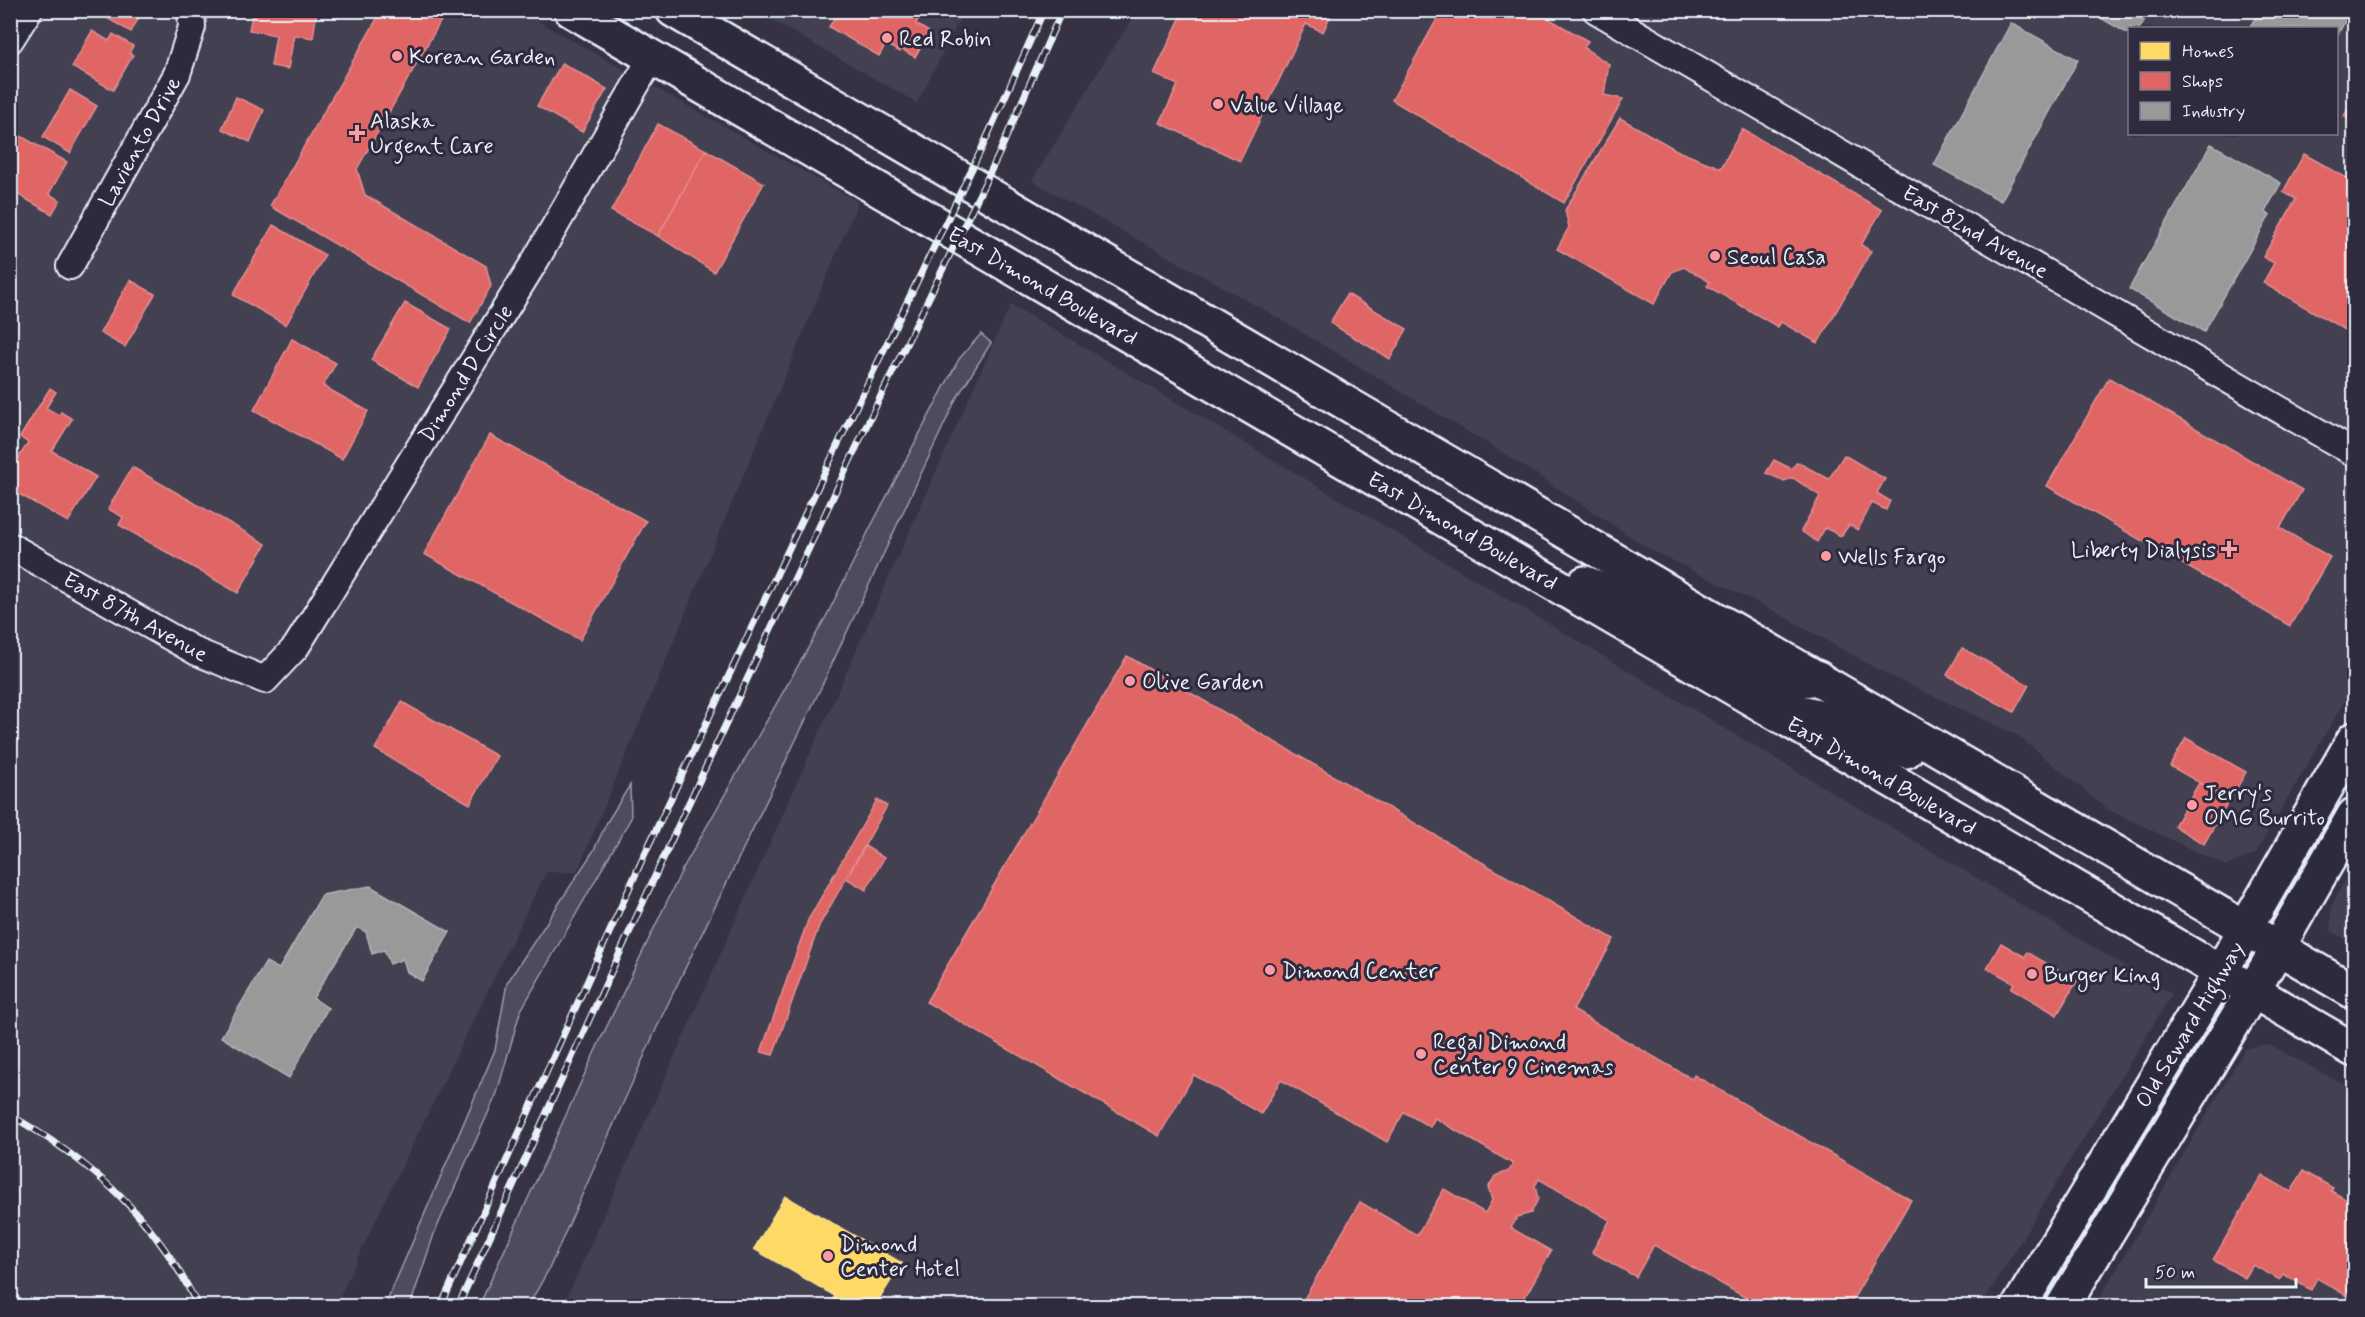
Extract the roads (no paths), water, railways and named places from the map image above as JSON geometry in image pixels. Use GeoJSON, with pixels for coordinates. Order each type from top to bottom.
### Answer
{"type":"FeatureCollection","features":[{"type":"Feature","properties":{"kind":"main road","name":"East Dimond Boulevard"},"geometry":{"type":"LineString","coordinates":[[571,10],[2355,1050]]}},
{"type":"Feature","properties":{"kind":"main road"},"geometry":{"type":"LineString","coordinates":[[673,10],[742,53],[1221,329],[2355,992]]}},
{"type":"Feature","properties":{"kind":"main road"},"geometry":{"type":"LineString","coordinates":[[1194,374],[1221,329]]}},
{"type":"Feature","properties":{"kind":"main road"},"geometry":{"type":"LineString","coordinates":[[1520,564],[1581,581],[1637,603],[1750,671],[1777,684],[1818,678]]}},
{"type":"Feature","properties":{"kind":"main road"},"geometry":{"type":"LineString","coordinates":[[1766,708],[1810,713],[1852,726],[1970,782],[2045,811]]}},
{"type":"Feature","properties":{"kind":"main road","name":"Old Seward Highway"},"geometry":{"type":"LineString","coordinates":[[2019,1306],[2220,973],[2355,739]]}},
{"type":"Feature","properties":{"kind":"main road","name":"Old Seward Highway"},"geometry":{"type":"LineString","coordinates":[[2063,1306],[2253,991],[2355,815]]}},
{"type":"Feature","properties":{"kind":"street"},"geometry":{"type":"LineString","coordinates":[[10,40],[29,10]]}},
{"type":"Feature","properties":{"kind":"street","name":"Laviento Drive"},"geometry":{"type":"LineString","coordinates":[[70,266],[177,74],[192,27],[191,10]]}},
{"type":"Feature","properties":{"kind":"street"},"geometry":{"type":"LineString","coordinates":[[707,10],[742,53]]}},
{"type":"Feature","properties":{"kind":"street","name":"East 82nd Avenue"},"geometry":{"type":"LineString","coordinates":[[1596,10],[2355,453]]}},
{"type":"Feature","properties":{"kind":"street","name":"Dimond D Circle"},"geometry":{"type":"LineString","coordinates":[[265,680],[296,647],[535,261],[652,57]]}},
{"type":"Feature","properties":{"kind":"street","name":"East 87th Avenue"},"geometry":{"type":"LineString","coordinates":[[10,546],[197,652],[265,680]]}},
{"type":"Feature","properties":{"kind":"railway"},"geometry":{"type":"LineString","coordinates":[[441,1306],[647,849],[840,440],[982,148],[1044,10]]}},
{"type":"Feature","properties":{"kind":"railway"},"geometry":{"type":"LineString","coordinates":[[458,1306],[684,813],[874,410],[998,156],[1062,10]]}},
{"type":"Feature","properties":{"kind":"railway"},"geometry":{"type":"LineString","coordinates":[[10,1115],[69,1153],[119,1196],[162,1246],[181,1274],[198,1306]]}},
{"type":"Feature","properties":{"kind":"place","name":"Red Robin"},"geometry":{"type":"Point","coordinates":[887,38]}},
{"type":"Feature","properties":{"kind":"place","name":"Korean Garden"},"geometry":{"type":"Point","coordinates":[397,56]}},
{"type":"Feature","properties":{"kind":"place","name":"Value Village"},"geometry":{"type":"Point","coordinates":[1218,104]}},
{"type":"Feature","properties":{"kind":"place","name":"Alaska Urgent Care"},"geometry":{"type":"Point","coordinates":[357,133]}},
{"type":"Feature","properties":{"kind":"place","name":"Seoul Casa"},"geometry":{"type":"Point","coordinates":[1715,256]}},
{"type":"Feature","properties":{"kind":"place","name":"Liberty Dialysis"},"geometry":{"type":"Point","coordinates":[2229,549]}},
{"type":"Feature","properties":{"kind":"place","name":"Wells Fargo"},"geometry":{"type":"Point","coordinates":[1826,556]}},
{"type":"Feature","properties":{"kind":"place","name":"Olive Garden"},"geometry":{"type":"Point","coordinates":[1130,681]}},
{"type":"Feature","properties":{"kind":"place","name":"Jerry's OMG Burrito"},"geometry":{"type":"Point","coordinates":[2192,805]}},
{"type":"Feature","properties":{"kind":"place","name":"Dimond Center"},"geometry":{"type":"Point","coordinates":[1270,970]}},
{"type":"Feature","properties":{"kind":"place","name":"Burger King"},"geometry":{"type":"Point","coordinates":[2032,974]}},
{"type":"Feature","properties":{"kind":"place","name":"Regal Dimond Center 9 Cinemas"},"geometry":{"type":"Point","coordinates":[1421,1054]}},
{"type":"Feature","properties":{"kind":"place","name":"Dimond Center Hotel"},"geometry":{"type":"Point","coordinates":[828,1256]}}]}
